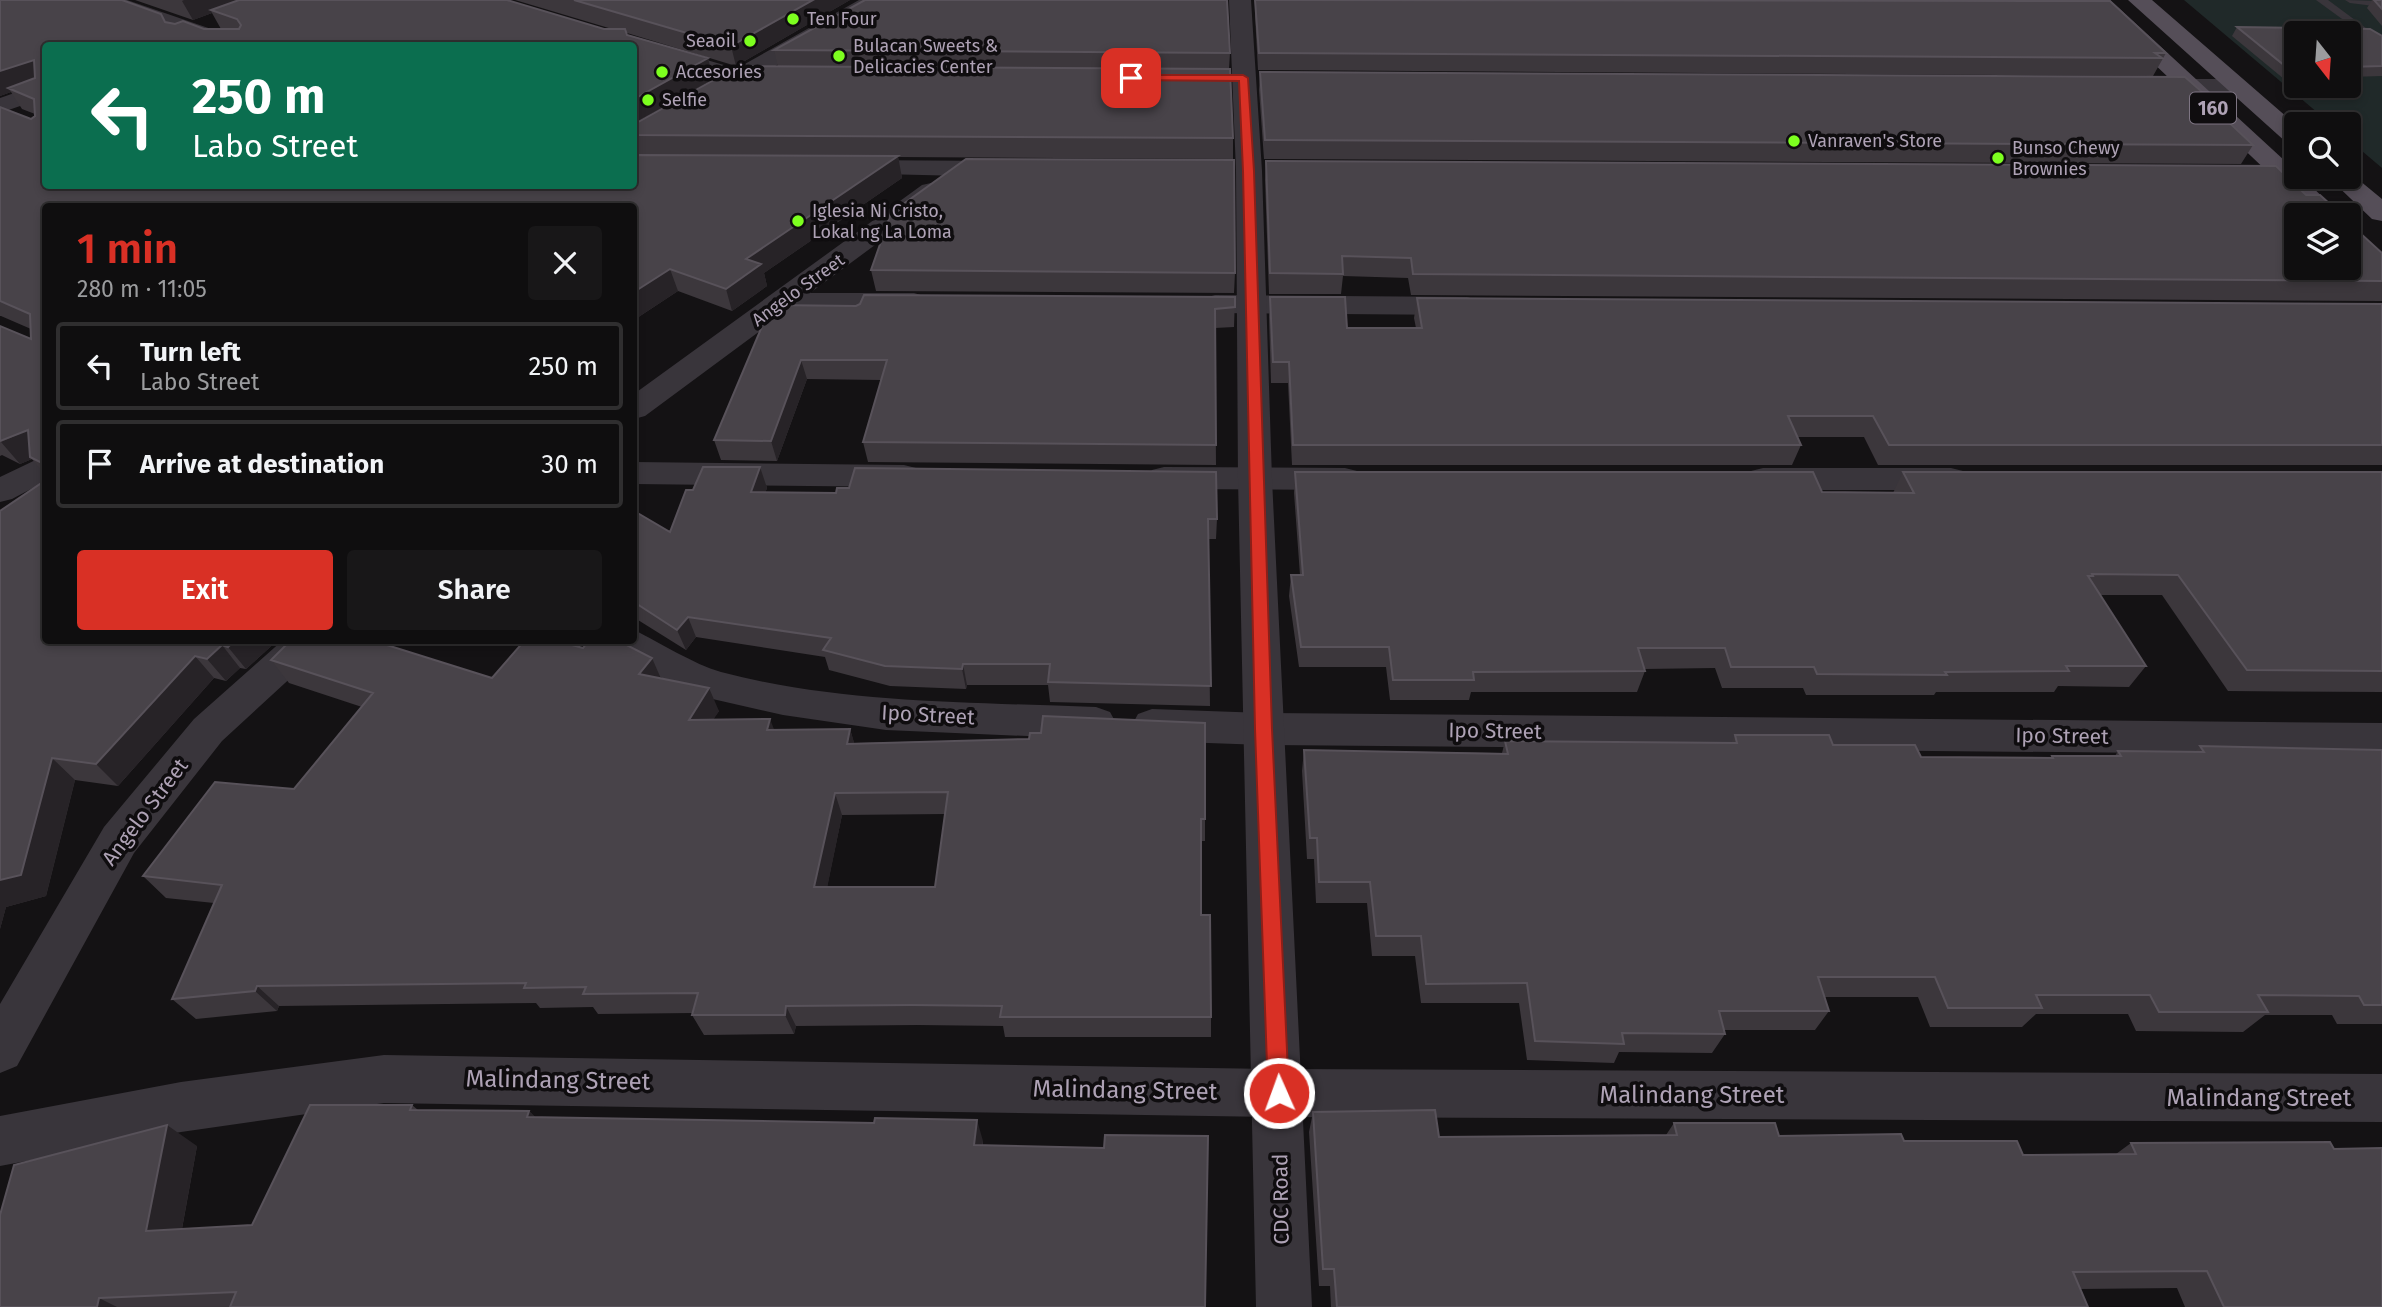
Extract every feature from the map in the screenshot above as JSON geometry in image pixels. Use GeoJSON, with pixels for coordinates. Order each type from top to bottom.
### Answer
{"type":"FeatureCollection","features":[{"type":"Feature","properties":{"kind":"main road","name":"160"},"geometry":{"type":"LineString","coordinates":[[2139,0],[2284,128]]}},
{"type":"Feature","properties":{"kind":"main road","name":"160"},"geometry":{"type":"LineString","coordinates":[[2095,6],[2190,86],[2284,175]]}},
{"type":"Feature","properties":{"kind":"main road","name":"160"},"geometry":{"type":"LineString","coordinates":[[2299,189],[2315,203]]}},
{"type":"Feature","properties":{"kind":"main road"},"geometry":{"type":"LineString","coordinates":[[2355,189],[2382,212]]}},
{"type":"Feature","properties":{"kind":"street"},"geometry":{"type":"LineString","coordinates":[[106,0],[227,42]]}},
{"type":"Feature","properties":{"kind":"street"},"geometry":{"type":"LineString","coordinates":[[637,134],[871,1],[900,2]]}},
{"type":"Feature","properties":{"kind":"street","name":"CDC Road"},"geometry":{"type":"LineString","coordinates":[[1237,4],[1249,171],[1255,479],[1279,1093],[1284,1307]]}},
{"type":"Feature","properties":{"kind":"street"},"geometry":{"type":"LineString","coordinates":[[169,40],[220,20]]}},
{"type":"Feature","properties":{"kind":"street"},"geometry":{"type":"LineString","coordinates":[[637,46],[740,77],[796,77]]}},
{"type":"Feature","properties":{"kind":"street"},"geometry":{"type":"LineString","coordinates":[[2122,85],[2236,86]]}},
{"type":"Feature","properties":{"kind":"street"},"geometry":{"type":"LineString","coordinates":[[0,109],[42,91]]}},
{"type":"Feature","properties":{"kind":"street"},"geometry":{"type":"LineString","coordinates":[[0,109],[23,121]]}},
{"type":"Feature","properties":{"kind":"street"},"geometry":{"type":"LineString","coordinates":[[824,168],[1029,169]]}},
{"type":"Feature","properties":{"kind":"street","name":"Angelo Street"},"geometry":{"type":"LineString","coordinates":[[637,407],[783,302],[960,169]]}},
{"type":"Feature","properties":{"kind":"street"},"geometry":{"type":"LineString","coordinates":[[2242,175],[2284,175]]}},
{"type":"Feature","properties":{"kind":"street"},"geometry":{"type":"LineString","coordinates":[[783,302],[948,303]]}},
{"type":"Feature","properties":{"kind":"street"},"geometry":{"type":"LineString","coordinates":[[1182,304],[1488,306]]}},
{"type":"Feature","properties":{"kind":"street"},"geometry":{"type":"LineString","coordinates":[[0,491],[42,468]]}},
{"type":"Feature","properties":{"kind":"street"},"geometry":{"type":"LineString","coordinates":[[637,474],[937,476]]}},
{"type":"Feature","properties":{"kind":"street"},"geometry":{"type":"LineString","coordinates":[[1131,478],[1381,479]]}},
{"type":"Feature","properties":{"kind":"street"},"geometry":{"type":"LineString","coordinates":[[1728,479],[1979,479]]}},
{"type":"Feature","properties":{"kind":"street","name":"Angelo Street"},"geometry":{"type":"LineString","coordinates":[[0,1050],[119,840],[208,730],[304,644]]}},
{"type":"Feature","properties":{"kind":"street","name":"Ipo Street"},"geometry":{"type":"LineString","coordinates":[[629,644],[709,684],[809,704],[886,714],[1264,729],[2382,739]]}},
{"type":"Feature","properties":{"kind":"street","name":"Malindang Street"},"geometry":{"type":"LineString","coordinates":[[0,1141],[181,1107],[384,1079],[1279,1093],[2382,1098]]}},
{"type":"Feature","properties":{"kind":"lane"},"geometry":{"type":"LineString","coordinates":[[2321,0],[2382,45]]}},
{"type":"Feature","properties":{"kind":"lane"},"geometry":{"type":"LineString","coordinates":[[2350,0],[2382,4]]}},
{"type":"Feature","properties":{"kind":"shaded area"},"geometry":{"type":"Polygon","coordinates":[[[2184,0],[2382,0],[2382,168],[2361,150],[2361,112],[2317,112],[2300,98],[2361,98],[2361,21],[2284,21],[2284,84],[2184,0]]]}},
{"type":"Feature","properties":{"kind":"building"},"geometry":{"type":"Polygon","coordinates":[[[0,0],[122,0],[161,14],[165,22],[175,24],[183,21],[204,29],[239,29],[241,25],[237,19],[211,10],[239,0],[507,0],[604,29],[625,29],[627,35],[708,58],[637,97],[637,42],[42,42],[42,189],[637,189],[637,155],[898,156],[746,259],[761,264],[726,289],[670,269],[637,290],[637,203],[42,203],[42,463],[30,457],[28,430],[0,441],[0,326],[31,339],[30,314],[0,301],[0,107],[31,119],[35,116],[34,99],[8,88],[35,78],[34,60],[0,71],[0,0]]]}},
{"type":"Feature","properties":{"kind":"building"},"geometry":{"type":"Polygon","coordinates":[[[574,0],[813,0],[731,46],[574,0]]]}},
{"type":"Feature","properties":{"kind":"building"},"geometry":{"type":"Polygon","coordinates":[[[865,0],[1227,0],[1230,53],[774,50],[865,0]]]}},
{"type":"Feature","properties":{"kind":"building"},"geometry":{"type":"Polygon","coordinates":[[[1255,0],[2110,1],[2166,53],[2155,53],[2162,58],[1259,53],[1255,0]]]}},
{"type":"Feature","properties":{"kind":"building"},"geometry":{"type":"Polygon","coordinates":[[[2374,0],[2382,0],[2382,9],[2374,0]]]}},
{"type":"Feature","properties":{"kind":"building"},"geometry":{"type":"Polygon","coordinates":[[[2237,27],[2284,28],[2284,65],[2237,27]]]}},
{"type":"Feature","properties":{"kind":"building"},"geometry":{"type":"Polygon","coordinates":[[[2361,29],[2370,29],[2382,36],[2382,66],[2361,67],[2361,29]]]}},
{"type":"Feature","properties":{"kind":"building"},"geometry":{"type":"Polygon","coordinates":[[[739,66],[1230,69],[1233,138],[637,135],[638,122],[739,66]]]}},
{"type":"Feature","properties":{"kind":"building"},"geometry":{"type":"Polygon","coordinates":[[[1260,72],[2185,77],[2226,113],[2219,113],[2253,145],[1265,140],[1260,72]]]}},
{"type":"Feature","properties":{"kind":"building"},"geometry":{"type":"Polygon","coordinates":[[[966,159],[1234,160],[1235,273],[871,270],[891,213],[966,159]]]}},
{"type":"Feature","properties":{"kind":"building"},"geometry":{"type":"Polygon","coordinates":[[[1266,161],[2276,166],[2284,174],[2284,189],[2300,189],[2306,195],[2320,195],[2329,203],[2284,203],[2284,280],[2361,280],[2361,234],[2382,253],[2382,281],[1413,274],[1411,258],[1342,256],[1343,274],[1270,273],[1266,161]]]}},
{"type":"Feature","properties":{"kind":"building"},"geometry":{"type":"Polygon","coordinates":[[[864,295],[1235,297],[1235,307],[1215,309],[1216,445],[863,442],[887,360],[801,360],[771,441],[714,440],[771,305],[856,306],[864,295]]]}},
{"type":"Feature","properties":{"kind":"building"},"geometry":{"type":"Polygon","coordinates":[[[1270,297],[1345,297],[1347,328],[1422,328],[1417,298],[2382,304],[2382,445],[1889,445],[1873,416],[1788,416],[1801,445],[1293,445],[1289,362],[1273,362],[1270,297]]]}},
{"type":"Feature","properties":{"kind":"building"},"geometry":{"type":"Polygon","coordinates":[[[703,467],[760,467],[751,492],[836,493],[837,488],[849,488],[855,468],[1216,472],[1217,519],[1208,519],[1211,686],[1048,682],[1050,664],[963,664],[962,669],[885,666],[823,650],[831,638],[688,617],[677,630],[637,604],[637,513],[670,532],[686,490],[693,490],[703,467]]]}},
{"type":"Feature","properties":{"kind":"building"},"geometry":{"type":"Polygon","coordinates":[[[1295,472],[1813,472],[1822,492],[1914,493],[1903,472],[2382,472],[2382,671],[2247,670],[2178,575],[2092,574],[2093,576],[2088,576],[2146,666],[2066,666],[2069,671],[1945,672],[1947,675],[1817,674],[1814,667],[1731,667],[1725,648],[1638,648],[1645,671],[1473,672],[1474,680],[1393,680],[1389,647],[1301,647],[1291,575],[1303,575],[1295,472]]]}},
{"type":"Feature","properties":{"kind":"building"},"geometry":{"type":"Polygon","coordinates":[[[42,483],[42,644],[231,644],[228,647],[222,645],[207,659],[195,656],[96,764],[52,758],[21,875],[0,880],[0,511],[42,483]]]}},
{"type":"Feature","properties":{"kind":"building"},"geometry":{"type":"Polygon","coordinates":[[[287,644],[384,644],[492,678],[522,644],[568,644],[583,648],[586,644],[625,644],[652,658],[639,674],[709,688],[689,720],[770,719],[767,730],[850,729],[847,744],[1029,739],[1030,733],[1041,733],[1043,716],[1205,723],[1201,915],[1210,915],[1211,1017],[1000,1017],[1002,1006],[911,1005],[786,1006],[785,1015],[692,1015],[698,993],[583,994],[586,987],[524,988],[526,983],[257,986],[255,991],[172,999],[222,885],[143,876],[215,782],[294,789],[373,693],[271,660],[287,644]],[[948,792],[835,793],[814,887],[935,887],[948,792]]]}},
{"type":"Feature","properties":{"kind":"building"},"geometry":{"type":"Polygon","coordinates":[[[1735,735],[1829,735],[1833,745],[1915,745],[1921,757],[2053,758],[2052,756],[2121,756],[2118,751],[2204,752],[2200,746],[2382,750],[2382,1005],[2364,1005],[2359,996],[2258,995],[2268,1012],[2159,1012],[2150,995],[2036,995],[2042,1008],[1948,1008],[1935,977],[1818,977],[1829,1011],[1719,1011],[1725,1034],[1622,1033],[1624,1044],[1535,1041],[1527,983],[1426,984],[1421,936],[1376,936],[1370,882],[1319,882],[1317,838],[1310,838],[1304,750],[1508,754],[1505,741],[1737,743],[1735,735]]]}},
{"type":"Feature","properties":{"kind":"building"},"geometry":{"type":"Polygon","coordinates":[[[310,1105],[412,1105],[410,1110],[529,1111],[527,1117],[874,1123],[875,1118],[977,1120],[974,1145],[1104,1148],[1105,1135],[1208,1136],[1205,1307],[230,1307],[236,1292],[99,1298],[97,1307],[0,1307],[0,1215],[14,1165],[167,1125],[146,1231],[252,1225],[310,1105]]]}},
{"type":"Feature","properties":{"kind":"building"},"geometry":{"type":"Polygon","coordinates":[[[1435,1110],[1439,1137],[1677,1135],[1674,1123],[1775,1123],[1779,1136],[1901,1134],[1904,1141],[2017,1141],[2023,1155],[2136,1154],[2131,1143],[2330,1142],[2334,1149],[2382,1148],[2382,1307],[2224,1307],[2207,1271],[2073,1272],[2088,1307],[1337,1307],[1334,1269],[1323,1269],[1313,1112],[1435,1110]]]}},
{"type":"Feature","properties":{"kind":"place","name":"Ten Four"},"geometry":{"type":"Point","coordinates":[793,19]}},
{"type":"Feature","properties":{"kind":"place","name":"Seaoil"},"geometry":{"type":"Point","coordinates":[750,41]}},
{"type":"Feature","properties":{"kind":"place","name":"Bulacan Sweets & Delicacies Center"},"geometry":{"type":"Point","coordinates":[839,56]}},
{"type":"Feature","properties":{"kind":"place","name":"Accesories"},"geometry":{"type":"Point","coordinates":[662,72]}},
{"type":"Feature","properties":{"kind":"place","name":"Selfie"},"geometry":{"type":"Point","coordinates":[648,100]}},
{"type":"Feature","properties":{"kind":"place","name":"Vanraven's Store"},"geometry":{"type":"Point","coordinates":[1794,141]}},
{"type":"Feature","properties":{"kind":"place","name":"Bunso Chewy Brownies"},"geometry":{"type":"Point","coordinates":[1998,158]}},
{"type":"Feature","properties":{"kind":"place","name":"Iglesia Ni Cristo, Lokal ng La Loma"},"geometry":{"type":"Point","coordinates":[798,221]}},
{"type":"Feature","properties":{"kind":"route"},"geometry":{"type":"LineString","coordinates":[[1131,78],[1243,78],[1249,171],[1255,479],[1279,1093]]}}]}
